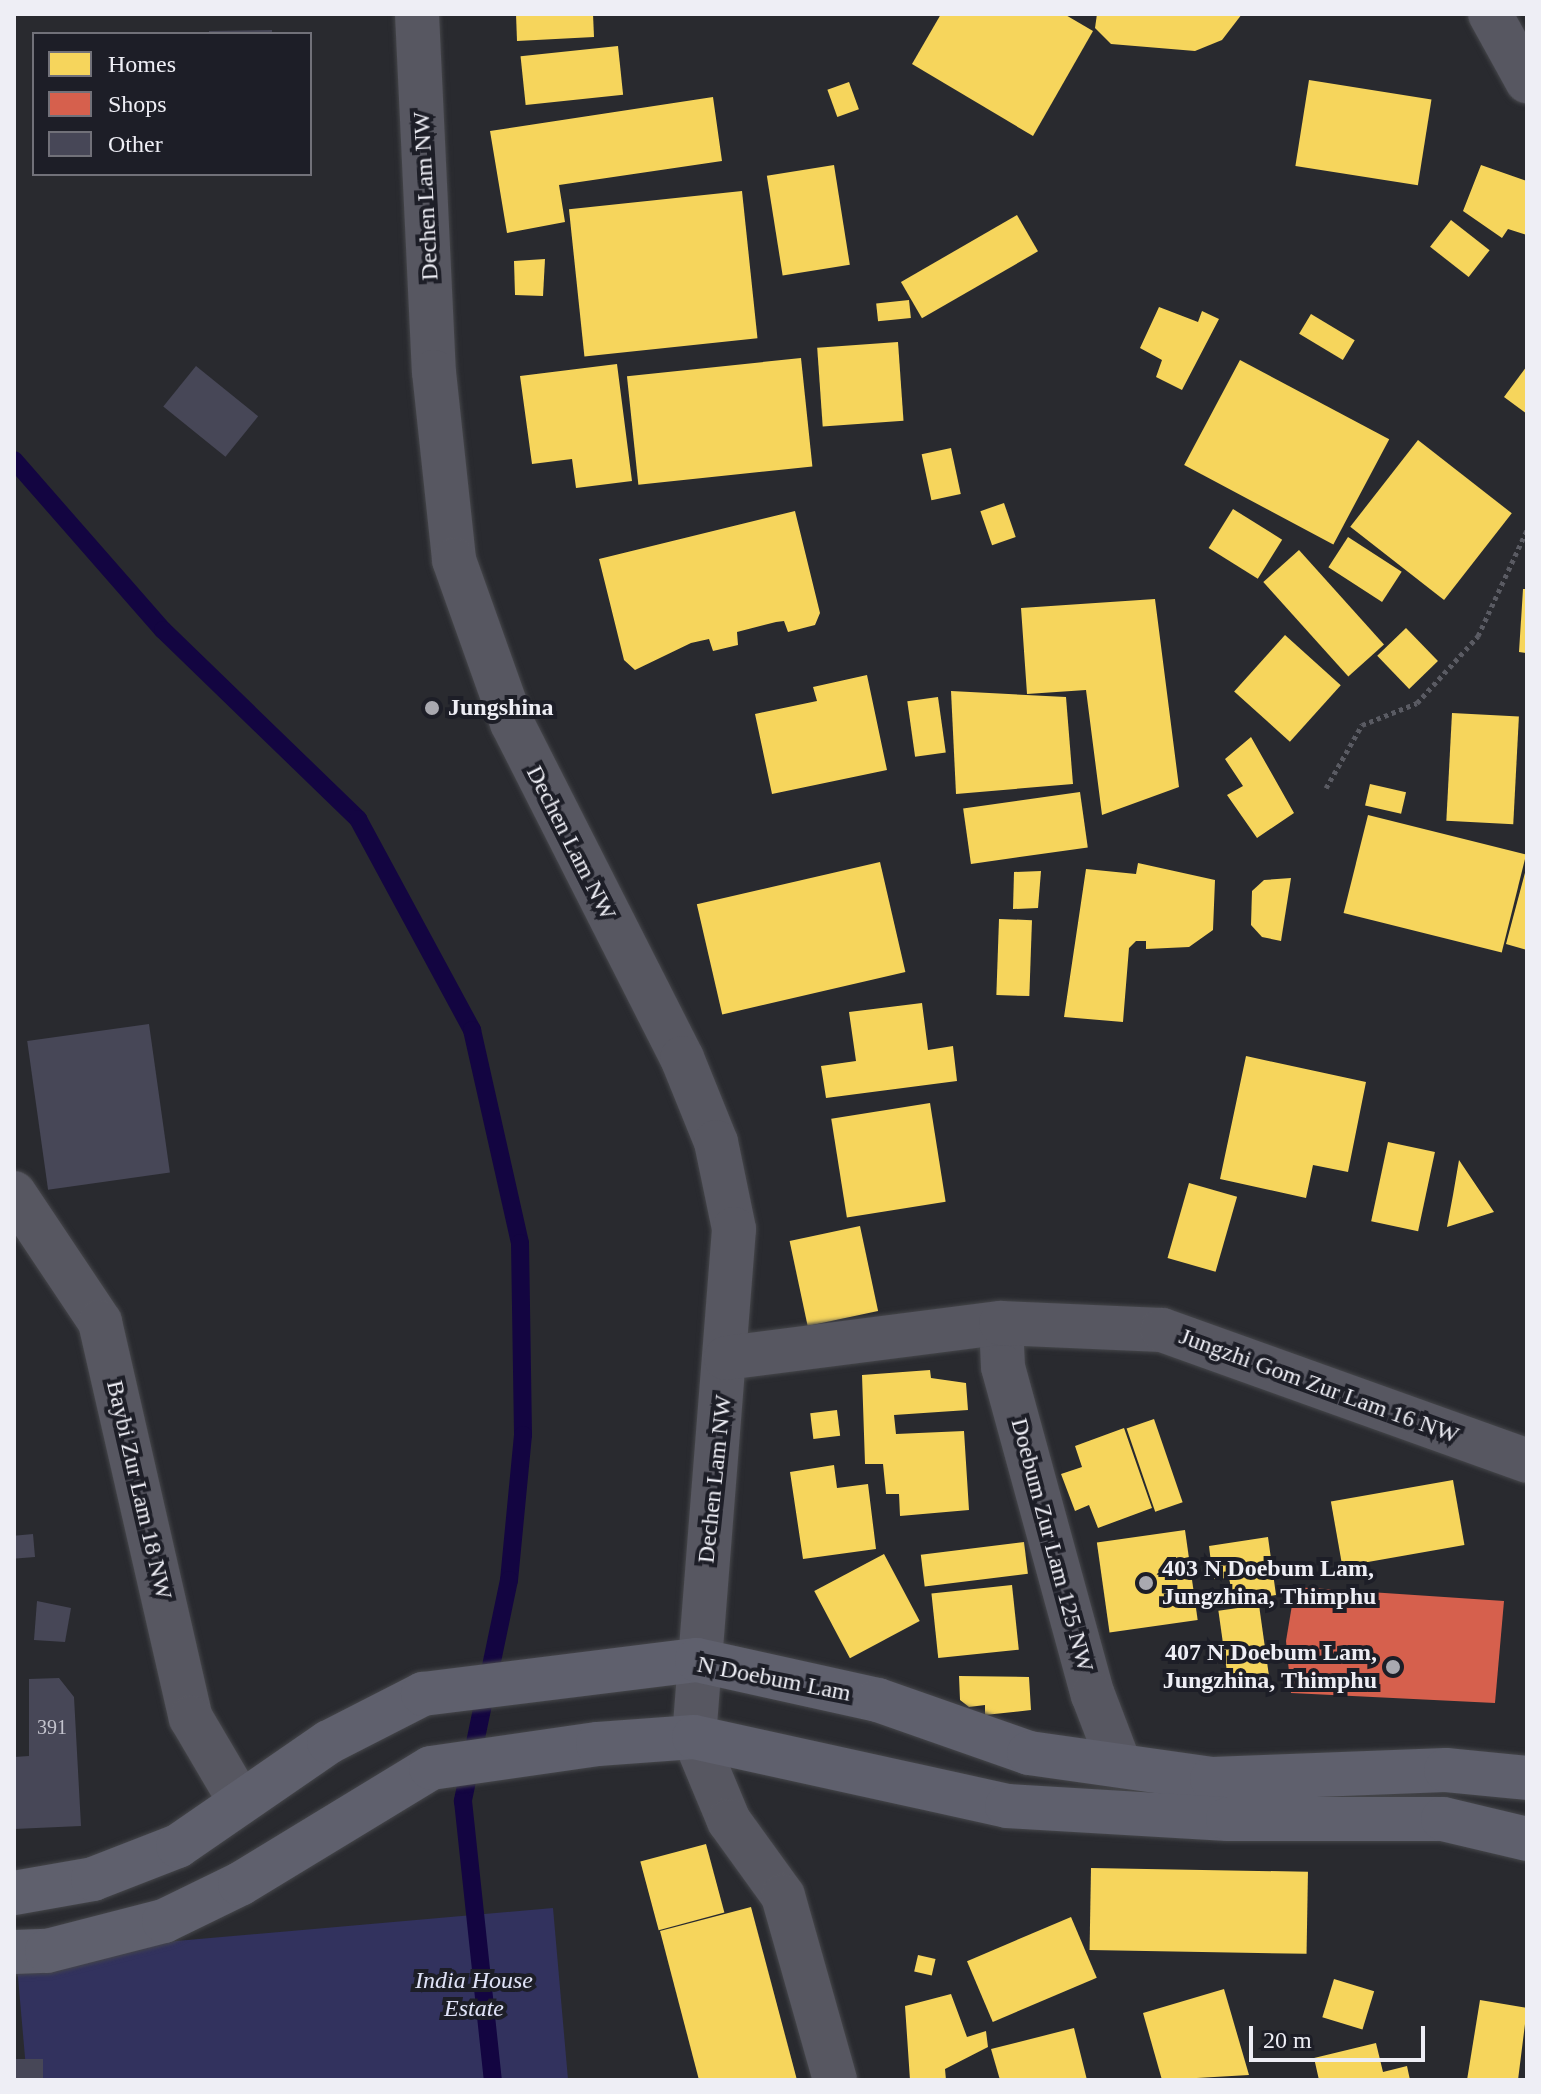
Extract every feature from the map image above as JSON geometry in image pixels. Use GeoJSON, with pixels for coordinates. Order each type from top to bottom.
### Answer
{"type":"FeatureCollection","features":[{"type":"Feature","properties":{"kind":"main road","name":"N Doebum Lam"},"geometry":{"type":"LineString","coordinates":[[14,1893],[93,1879],[178,1846],[238,1798],[423,1694],[697,1660],[878,1700],[1029,1753],[1119,1763],[1212,1779],[1446,1770],[1527,1778]]}},
{"type":"Feature","properties":{"kind":"main road"},"geometry":{"type":"LineString","coordinates":[[14,1952],[47,1951],[164,1921],[240,1884],[431,1768],[556,1749],[694,1737],[1007,1806],[1228,1819],[1443,1819],[1527,1839]]}},
{"type":"Feature","properties":{"kind":"street","name":"Dechen Lam NW"},"geometry":{"type":"LineString","coordinates":[[417,14],[435,387],[454,560],[512,723],[682,1058],[716,1142],[734,1229],[726,1358],[697,1660],[694,1737]]}},
{"type":"Feature","properties":{"kind":"street"},"geometry":{"type":"LineString","coordinates":[[1490,14],[1527,81]]}},
{"type":"Feature","properties":{"kind":"street","name":"Baybi Zur Lam 18 NW"},"geometry":{"type":"LineString","coordinates":[[14,1193],[100,1322],[191,1718],[238,1798]]}},
{"type":"Feature","properties":{"kind":"street","name":"Jungzhi Gom Zur Lam 16 NW"},"geometry":{"type":"LineString","coordinates":[[726,1358],[1001,1323],[1162,1330],[1526,1458]]}},
{"type":"Feature","properties":{"kind":"street","name":"Doebum Zur Lam 125 NW"},"geometry":{"type":"LineString","coordinates":[[1001,1323],[1003,1367],[1093,1695],[1119,1763]]}},
{"type":"Feature","properties":{"kind":"street"},"geometry":{"type":"LineString","coordinates":[[694,1737],[729,1821],[783,1896],[835,2080]]}},
{"type":"Feature","properties":{"kind":"path"},"geometry":{"type":"LineString","coordinates":[[1326,788],[1362,725],[1417,703],[1478,636],[1527,530]]}},
{"type":"Feature","properties":{"kind":"green space","name":"India House Estate"},"geometry":{"type":"Polygon","coordinates":[[[553,1908],[568,2080],[27,2080],[16,1955],[553,1908]]]}},
{"type":"Feature","properties":{"kind":"building: Homes"},"geometry":{"type":"Polygon","coordinates":[[[516,14],[593,14],[594,37],[517,41],[516,14]]]}},
{"type":"Feature","properties":{"kind":"building: Homes"},"geometry":{"type":"Polygon","coordinates":[[[941,14],[1064,14],[1093,31],[1033,136],[912,64],[941,14]]]}},
{"type":"Feature","properties":{"kind":"building: Homes"},"geometry":{"type":"Polygon","coordinates":[[[1097,14],[1242,14],[1222,40],[1195,51],[1111,44],[1095,28],[1097,14]]]}},
{"type":"Feature","properties":{"kind":"building: Homes"},"geometry":{"type":"Polygon","coordinates":[[[618,46],[623,95],[526,105],[521,56],[618,46]]]}},
{"type":"Feature","properties":{"kind":"building: Homes"},"geometry":{"type":"Polygon","coordinates":[[[1309,80],[1431,99],[1418,185],[1295,166],[1309,80]]]}},
{"type":"Feature","properties":{"kind":"building: Homes"},"geometry":{"type":"Polygon","coordinates":[[[849,82],[859,109],[837,117],[827,90],[849,82]]]}},
{"type":"Feature","properties":{"kind":"building: Homes"},"geometry":{"type":"Polygon","coordinates":[[[713,97],[722,161],[559,185],[565,222],[507,233],[490,131],[713,97]]]}},
{"type":"Feature","properties":{"kind":"building: Homes"},"geometry":{"type":"Polygon","coordinates":[[[834,165],[850,265],[783,275],[767,176],[834,165]]]}},
{"type":"Feature","properties":{"kind":"building: Homes"},"geometry":{"type":"Polygon","coordinates":[[[1481,165],[1527,181],[1527,235],[1508,229],[1502,238],[1463,211],[1481,165]]]}},
{"type":"Feature","properties":{"kind":"building: Homes"},"geometry":{"type":"Polygon","coordinates":[[[742,191],[757,338],[584,356],[569,209],[742,191]]]}},
{"type":"Feature","properties":{"kind":"building: Homes"},"geometry":{"type":"Polygon","coordinates":[[[1017,215],[1038,251],[922,318],[901,282],[1017,215]]]}},
{"type":"Feature","properties":{"kind":"building: Homes"},"geometry":{"type":"Polygon","coordinates":[[[1451,220],[1490,250],[1469,277],[1430,247],[1451,220]]]}},
{"type":"Feature","properties":{"kind":"building: Homes"},"geometry":{"type":"Polygon","coordinates":[[[545,259],[543,296],[515,295],[514,261],[545,259]]]}},
{"type":"Feature","properties":{"kind":"building: Homes"},"geometry":{"type":"Polygon","coordinates":[[[909,300],[911,318],[878,321],[876,303],[909,300]]]}},
{"type":"Feature","properties":{"kind":"building: Homes"},"geometry":{"type":"Polygon","coordinates":[[[1159,307],[1198,322],[1202,311],[1219,319],[1182,390],[1156,377],[1162,360],[1140,348],[1159,307]]]}},
{"type":"Feature","properties":{"kind":"building: Homes"},"geometry":{"type":"Polygon","coordinates":[[[1311,314],[1355,340],[1343,360],[1299,334],[1311,314]]]}},
{"type":"Feature","properties":{"kind":"building: Homes"},"geometry":{"type":"Polygon","coordinates":[[[898,342],[904,421],[823,426],[817,348],[898,342]]]}},
{"type":"Feature","properties":{"kind":"building: Homes"},"geometry":{"type":"Polygon","coordinates":[[[801,358],[812,466],[638,485],[627,376],[801,358]]]}},
{"type":"Feature","properties":{"kind":"building: Homes"},"geometry":{"type":"Polygon","coordinates":[[[1240,360],[1389,439],[1333,544],[1184,465],[1240,360]]]}},
{"type":"Feature","properties":{"kind":"building: Homes"},"geometry":{"type":"Polygon","coordinates":[[[617,364],[632,481],[576,488],[572,459],[532,464],[520,376],[617,364]]]}},
{"type":"Feature","properties":{"kind":"building: Homes"},"geometry":{"type":"Polygon","coordinates":[[[1527,366],[1527,414],[1504,397],[1527,366]]]}},
{"type":"Feature","properties":{"kind":"building: Homes"},"geometry":{"type":"Polygon","coordinates":[[[1418,440],[1512,513],[1444,600],[1350,527],[1418,440]]]}},
{"type":"Feature","properties":{"kind":"building: Homes"},"geometry":{"type":"Polygon","coordinates":[[[951,448],[961,494],[931,500],[922,454],[951,448]]]}},
{"type":"Feature","properties":{"kind":"building: Homes"},"geometry":{"type":"Polygon","coordinates":[[[1004,503],[1016,537],[992,545],[980,511],[1004,503]]]}},
{"type":"Feature","properties":{"kind":"building: Homes"},"geometry":{"type":"Polygon","coordinates":[[[1233,509],[1282,540],[1258,579],[1209,548],[1233,509]]]}},
{"type":"Feature","properties":{"kind":"building: Homes"},"geometry":{"type":"Polygon","coordinates":[[[795,511],[820,613],[815,625],[788,632],[784,621],[776,622],[737,632],[738,645],[713,651],[709,639],[691,643],[635,670],[624,660],[599,559],[795,511]]]}},
{"type":"Feature","properties":{"kind":"building: Homes"},"geometry":{"type":"Polygon","coordinates":[[[1348,537],[1402,572],[1382,602],[1328,567],[1348,537]]]}},
{"type":"Feature","properties":{"kind":"building: Homes"},"geometry":{"type":"Polygon","coordinates":[[[1299,550],[1384,644],[1348,676],[1263,582],[1299,550]]]}},
{"type":"Feature","properties":{"kind":"building: Homes"},"geometry":{"type":"Polygon","coordinates":[[[1523,589],[1527,589],[1527,653],[1519,652],[1523,589]]]}},
{"type":"Feature","properties":{"kind":"building: Homes"},"geometry":{"type":"Polygon","coordinates":[[[1155,599],[1179,787],[1102,815],[1086,690],[1027,694],[1021,608],[1155,599]]]}},
{"type":"Feature","properties":{"kind":"building: Homes"},"geometry":{"type":"Polygon","coordinates":[[[1406,628],[1438,661],[1409,689],[1377,656],[1406,628]]]}},
{"type":"Feature","properties":{"kind":"building: Homes"},"geometry":{"type":"Polygon","coordinates":[[[1285,635],[1341,685],[1290,742],[1234,691],[1285,635]]]}},
{"type":"Feature","properties":{"kind":"building: Homes"},"geometry":{"type":"Polygon","coordinates":[[[867,675],[887,770],[772,794],[755,714],[817,701],[813,687],[867,675]]]}},
{"type":"Feature","properties":{"kind":"building: Homes"},"geometry":{"type":"Polygon","coordinates":[[[951,691],[1066,697],[1073,784],[956,794],[951,691]]]}},
{"type":"Feature","properties":{"kind":"building: Homes"},"geometry":{"type":"Polygon","coordinates":[[[938,697],[946,752],[915,757],[907,701],[938,697]]]}},
{"type":"Feature","properties":{"kind":"building: Homes"},"geometry":{"type":"Polygon","coordinates":[[[1452,713],[1519,717],[1513,824],[1446,821],[1452,713]]]}},
{"type":"Feature","properties":{"kind":"building: Homes"},"geometry":{"type":"Polygon","coordinates":[[[1251,737],[1294,813],[1257,838],[1227,795],[1243,786],[1225,759],[1251,737]]]}},
{"type":"Feature","properties":{"kind":"building: Homes"},"geometry":{"type":"Polygon","coordinates":[[[1370,784],[1406,792],[1401,814],[1365,805],[1370,784]]]}},
{"type":"Feature","properties":{"kind":"building: Homes"},"geometry":{"type":"Polygon","coordinates":[[[1080,792],[1088,847],[971,864],[963,808],[1080,792]]]}},
{"type":"Feature","properties":{"kind":"building: Homes"},"geometry":{"type":"Polygon","coordinates":[[[1368,815],[1526,854],[1502,952],[1344,913],[1368,815]]]}},
{"type":"Feature","properties":{"kind":"building: Homes"},"geometry":{"type":"Polygon","coordinates":[[[880,862],[905,972],[722,1014],[697,904],[880,862]]]}},
{"type":"Feature","properties":{"kind":"building: Homes"},"geometry":{"type":"Polygon","coordinates":[[[1138,863],[1215,880],[1213,930],[1189,947],[1146,949],[1146,941],[1136,941],[1129,948],[1123,1022],[1064,1017],[1086,869],[1136,874],[1138,863]]]}},
{"type":"Feature","properties":{"kind":"building: Homes"},"geometry":{"type":"Polygon","coordinates":[[[1527,869],[1527,950],[1506,944],[1527,869]]]}},
{"type":"Feature","properties":{"kind":"building: Homes"},"geometry":{"type":"Polygon","coordinates":[[[1041,871],[1038,908],[1013,909],[1014,872],[1041,871]]]}},
{"type":"Feature","properties":{"kind":"building: Homes"},"geometry":{"type":"Polygon","coordinates":[[[1291,878],[1281,941],[1262,937],[1251,925],[1252,891],[1264,880],[1291,878]]]}},
{"type":"Feature","properties":{"kind":"building: Homes"},"geometry":{"type":"Polygon","coordinates":[[[999,919],[1032,920],[1029,996],[996,995],[999,919]]]}},
{"type":"Feature","properties":{"kind":"building: Homes"},"geometry":{"type":"Polygon","coordinates":[[[922,1003],[928,1050],[953,1046],[957,1081],[826,1098],[821,1066],[856,1061],[849,1012],[922,1003]]]}},
{"type":"Feature","properties":{"kind":"building: Homes"},"geometry":{"type":"Polygon","coordinates":[[[1246,1056],[1366,1082],[1348,1172],[1313,1165],[1306,1198],[1220,1179],[1246,1056]]]}},
{"type":"Feature","properties":{"kind":"building: Homes"},"geometry":{"type":"Polygon","coordinates":[[[930,1103],[946,1202],[847,1217],[831,1119],[930,1103]]]}},
{"type":"Feature","properties":{"kind":"building: Homes"},"geometry":{"type":"Polygon","coordinates":[[[1388,1142],[1435,1152],[1418,1231],[1371,1221],[1388,1142]]]}},
{"type":"Feature","properties":{"kind":"building: Homes"},"geometry":{"type":"Polygon","coordinates":[[[1459,1160],[1494,1212],[1447,1227],[1453,1195],[1459,1160]]]}},
{"type":"Feature","properties":{"kind":"building: Homes"},"geometry":{"type":"Polygon","coordinates":[[[1189,1183],[1237,1197],[1216,1272],[1168,1258],[1189,1183]]]}},
{"type":"Feature","properties":{"kind":"building: Homes"},"geometry":{"type":"Polygon","coordinates":[[[860,1226],[878,1311],[808,1326],[790,1241],[860,1226]]]}},
{"type":"Feature","properties":{"kind":"building: Homes"},"geometry":{"type":"Polygon","coordinates":[[[930,1370],[931,1378],[966,1383],[968,1410],[894,1415],[896,1434],[964,1431],[969,1510],[900,1516],[899,1494],[886,1494],[883,1464],[865,1464],[862,1375],[930,1370]]]}},
{"type":"Feature","properties":{"kind":"building: Homes"},"geometry":{"type":"Polygon","coordinates":[[[837,1410],[840,1436],[813,1439],[810,1413],[837,1410]]]}},
{"type":"Feature","properties":{"kind":"building: Homes"},"geometry":{"type":"Polygon","coordinates":[[[1154,1419],[1183,1502],[1155,1512],[1127,1428],[1154,1419]]]}},
{"type":"Feature","properties":{"kind":"building: Homes"},"geometry":{"type":"Polygon","coordinates":[[[1124,1428],[1152,1508],[1098,1528],[1089,1505],[1075,1511],[1061,1474],[1082,1467],[1075,1446],[1124,1428]]]}},
{"type":"Feature","properties":{"kind":"building: Homes"},"geometry":{"type":"Polygon","coordinates":[[[834,1465],[837,1488],[868,1484],[876,1549],[803,1559],[790,1472],[834,1465]]]}},
{"type":"Feature","properties":{"kind":"building: Homes"},"geometry":{"type":"Polygon","coordinates":[[[1453,1480],[1464,1545],[1342,1567],[1331,1502],[1453,1480]]]}},
{"type":"Feature","properties":{"kind":"building: Homes","name":"403 N Doebum Lam, Jungzhina, Thimphu"},"geometry":{"type":"Polygon","coordinates":[[[1185,1530],[1198,1620],[1110,1633],[1097,1542],[1185,1530]]]}},
{"type":"Feature","properties":{"kind":"building: Homes"},"geometry":{"type":"Polygon","coordinates":[[[1268,1537],[1276,1595],[1234,1602],[1229,1578],[1213,1579],[1209,1546],[1268,1537]]]}},
{"type":"Feature","properties":{"kind":"building: Homes"},"geometry":{"type":"Polygon","coordinates":[[[1024,1542],[1028,1574],[925,1586],[921,1555],[1024,1542]]]}},
{"type":"Feature","properties":{"kind":"building: Homes"},"geometry":{"type":"Polygon","coordinates":[[[884,1554],[920,1621],[850,1658],[814,1591],[884,1554]]]}},
{"type":"Feature","properties":{"kind":"building: Homes"},"geometry":{"type":"Polygon","coordinates":[[[1012,1585],[1019,1650],[938,1658],[931,1593],[1012,1585]]]}},
{"type":"Feature","properties":{"kind":"building: Homes"},"geometry":{"type":"Polygon","coordinates":[[[1259,1605],[1269,1676],[1228,1682],[1218,1611],[1259,1605]]]}},
{"type":"Feature","properties":{"kind":"building: Homes"},"geometry":{"type":"Polygon","coordinates":[[[959,1676],[1029,1677],[1031,1710],[985,1715],[985,1705],[969,1707],[960,1700],[959,1676]]]}},
{"type":"Feature","properties":{"kind":"building: Homes"},"geometry":{"type":"Polygon","coordinates":[[[706,1844],[724,1913],[659,1930],[640,1862],[706,1844]]]}},
{"type":"Feature","properties":{"kind":"building: Homes"},"geometry":{"type":"Polygon","coordinates":[[[1091,1868],[1308,1872],[1307,1954],[1090,1950],[1091,1868]]]}},
{"type":"Feature","properties":{"kind":"building: Homes"},"geometry":{"type":"Polygon","coordinates":[[[751,1907],[797,2080],[699,2080],[660,1931],[751,1907]]]}},
{"type":"Feature","properties":{"kind":"building: Homes"},"geometry":{"type":"Polygon","coordinates":[[[1071,1917],[1097,1978],[993,2022],[967,1961],[1071,1917]]]}},
{"type":"Feature","properties":{"kind":"building: Homes"},"geometry":{"type":"Polygon","coordinates":[[[918,1955],[936,1959],[932,1976],[914,1972],[918,1955]]]}},
{"type":"Feature","properties":{"kind":"building: Homes"},"geometry":{"type":"Polygon","coordinates":[[[1334,1979],[1374,1991],[1362,2030],[1322,2017],[1334,1979]]]}},
{"type":"Feature","properties":{"kind":"building: Homes"},"geometry":{"type":"Polygon","coordinates":[[[1224,1989],[1249,2075],[1162,2080],[1143,2013],[1224,1989]]]}},
{"type":"Feature","properties":{"kind":"building: Homes"},"geometry":{"type":"Polygon","coordinates":[[[951,1994],[967,2037],[986,2031],[988,2047],[945,2069],[946,2080],[910,2080],[905,2006],[951,1994]]]}},
{"type":"Feature","properties":{"kind":"building: Homes"},"geometry":{"type":"Polygon","coordinates":[[[1480,2000],[1527,2008],[1518,2080],[1467,2080],[1480,2000]]]}},
{"type":"Feature","properties":{"kind":"building: Homes"},"geometry":{"type":"Polygon","coordinates":[[[1074,2028],[1087,2080],[1000,2080],[991,2049],[1074,2028]]]}},
{"type":"Feature","properties":{"kind":"building: Homes"},"geometry":{"type":"Polygon","coordinates":[[[1376,2043],[1383,2072],[1407,2066],[1410,2080],[1319,2080],[1314,2058],[1376,2043]]]}},
{"type":"Feature","properties":{"kind":"building: Shops","name":"407 N Doebum Lam, Jungzhina, Thimphu"},"geometry":{"type":"Polygon","coordinates":[[[1295,1587],[1504,1601],[1495,1703],[1291,1693],[1286,1641],[1295,1587]]]}},
{"type":"Feature","properties":{"kind":"building: Other"},"geometry":{"type":"Polygon","coordinates":[[[272,30],[272,32],[209,32],[272,30]]]}},
{"type":"Feature","properties":{"kind":"building: Other"},"geometry":{"type":"Polygon","coordinates":[[[196,366],[258,416],[225,457],[163,406],[196,366]]]}},
{"type":"Feature","properties":{"kind":"building: Other"},"geometry":{"type":"Polygon","coordinates":[[[149,1024],[170,1173],[48,1190],[27,1041],[149,1024]]]}},
{"type":"Feature","properties":{"kind":"building: Other"},"geometry":{"type":"Polygon","coordinates":[[[33,1534],[35,1557],[16,1559],[14,1536],[33,1534]]]}},
{"type":"Feature","properties":{"kind":"building: Other"},"geometry":{"type":"Polygon","coordinates":[[[37,1601],[71,1608],[65,1642],[34,1640],[37,1601]]]}},
{"type":"Feature","properties":{"kind":"building: Other"},"geometry":{"type":"Polygon","coordinates":[[[59,1678],[74,1697],[81,1826],[14,1829],[14,1757],[29,1756],[29,1679],[59,1678]]]}},
{"type":"Feature","properties":{"kind":"building: Other"},"geometry":{"type":"Polygon","coordinates":[[[14,2059],[43,2059],[43,2080],[14,2080],[14,2059]]]}},
{"type":"Feature","properties":{"kind":"waterway"},"geometry":{"type":"LineString","coordinates":[[14,460],[163,630],[358,819],[472,1030],[520,1243],[523,1435],[509,1580],[463,1801],[493,2080]]}},
{"type":"Feature","properties":{"kind":"place","name":"Jungshina"},"geometry":{"type":"Point","coordinates":[432,708]}},
{"type":"Feature","properties":{"kind":"place","name":"403 N Doebum Lam, Jungzhina, Thimphu"},"geometry":{"type":"Point","coordinates":[1146,1583]}},
{"type":"Feature","properties":{"kind":"place","name":"407 N Doebum Lam, Jungzhina, Thimphu"},"geometry":{"type":"Point","coordinates":[1393,1667]}}]}
